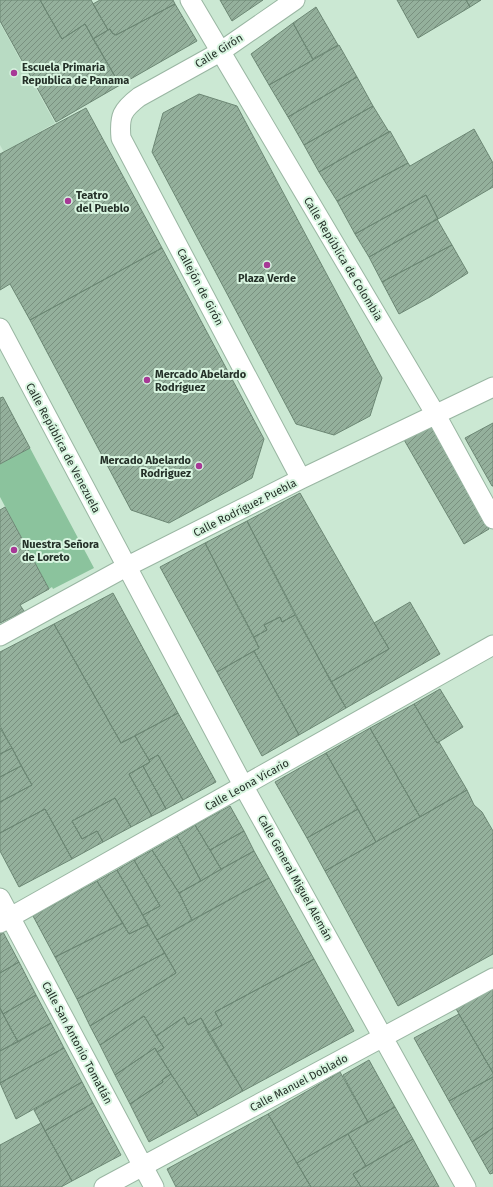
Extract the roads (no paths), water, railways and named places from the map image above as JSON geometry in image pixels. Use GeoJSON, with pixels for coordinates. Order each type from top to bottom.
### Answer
{"type":"FeatureCollection","features":[{"type":"Feature","properties":{"kind":"street","name":"Calle República de Colombia"},"geometry":{"type":"LineString","coordinates":[[190,0],[436,415],[493,519]]}},
{"type":"Feature","properties":{"kind":"street","name":"Calle Girón"},"geometry":{"type":"LineString","coordinates":[[139,97],[220,52],[295,0]]}},
{"type":"Feature","properties":{"kind":"street","name":"Callejón de Girón"},"geometry":{"type":"LineString","coordinates":[[139,97],[129,105],[122,114],[120,125],[121,138],[302,479]]}},
{"type":"Feature","properties":{"kind":"street","name":"Calle República de Venezuela"},"geometry":{"type":"LineString","coordinates":[[0,328],[126,567]]}},
{"type":"Feature","properties":{"kind":"street","name":"Calle Rodríguez Puebla"},"geometry":{"type":"LineString","coordinates":[[0,636],[126,567],[302,479],[493,387]]}},
{"type":"Feature","properties":{"kind":"street","name":"Calle General Miguel Alemán"},"geometry":{"type":"LineString","coordinates":[[126,567],[244,787],[466,1187]]}},
{"type":"Feature","properties":{"kind":"street","name":"Calle Leona Vicario"},"geometry":{"type":"LineString","coordinates":[[5,920],[244,787],[493,645]]}},
{"type":"Feature","properties":{"kind":"street","name":"Calle San Antonio Tomatlán"},"geometry":{"type":"LineString","coordinates":[[0,898],[5,920],[154,1187]]}},
{"type":"Feature","properties":{"kind":"street","name":"Calle Manuel Doblado"},"geometry":{"type":"LineString","coordinates":[[104,1187],[493,978]]}},
{"type":"Feature","properties":{"kind":"place","name":"Escuela Primaria Republica de Panama"},"geometry":{"type":"Point","coordinates":[14,73]}},
{"type":"Feature","properties":{"kind":"place","name":"Teatro del Pueblo"},"geometry":{"type":"Point","coordinates":[68,201]}},
{"type":"Feature","properties":{"kind":"place","name":"Plaza Verde"},"geometry":{"type":"Point","coordinates":[267,265]}},
{"type":"Feature","properties":{"kind":"place","name":"Mercado Abelardo Rodríguez"},"geometry":{"type":"Point","coordinates":[147,380]}},
{"type":"Feature","properties":{"kind":"place","name":"Mercado Abelardo Rodriguez"},"geometry":{"type":"Point","coordinates":[199,466]}},
{"type":"Feature","properties":{"kind":"place","name":"Nuestra Señora de Loreto"},"geometry":{"type":"Point","coordinates":[14,550]}}]}
